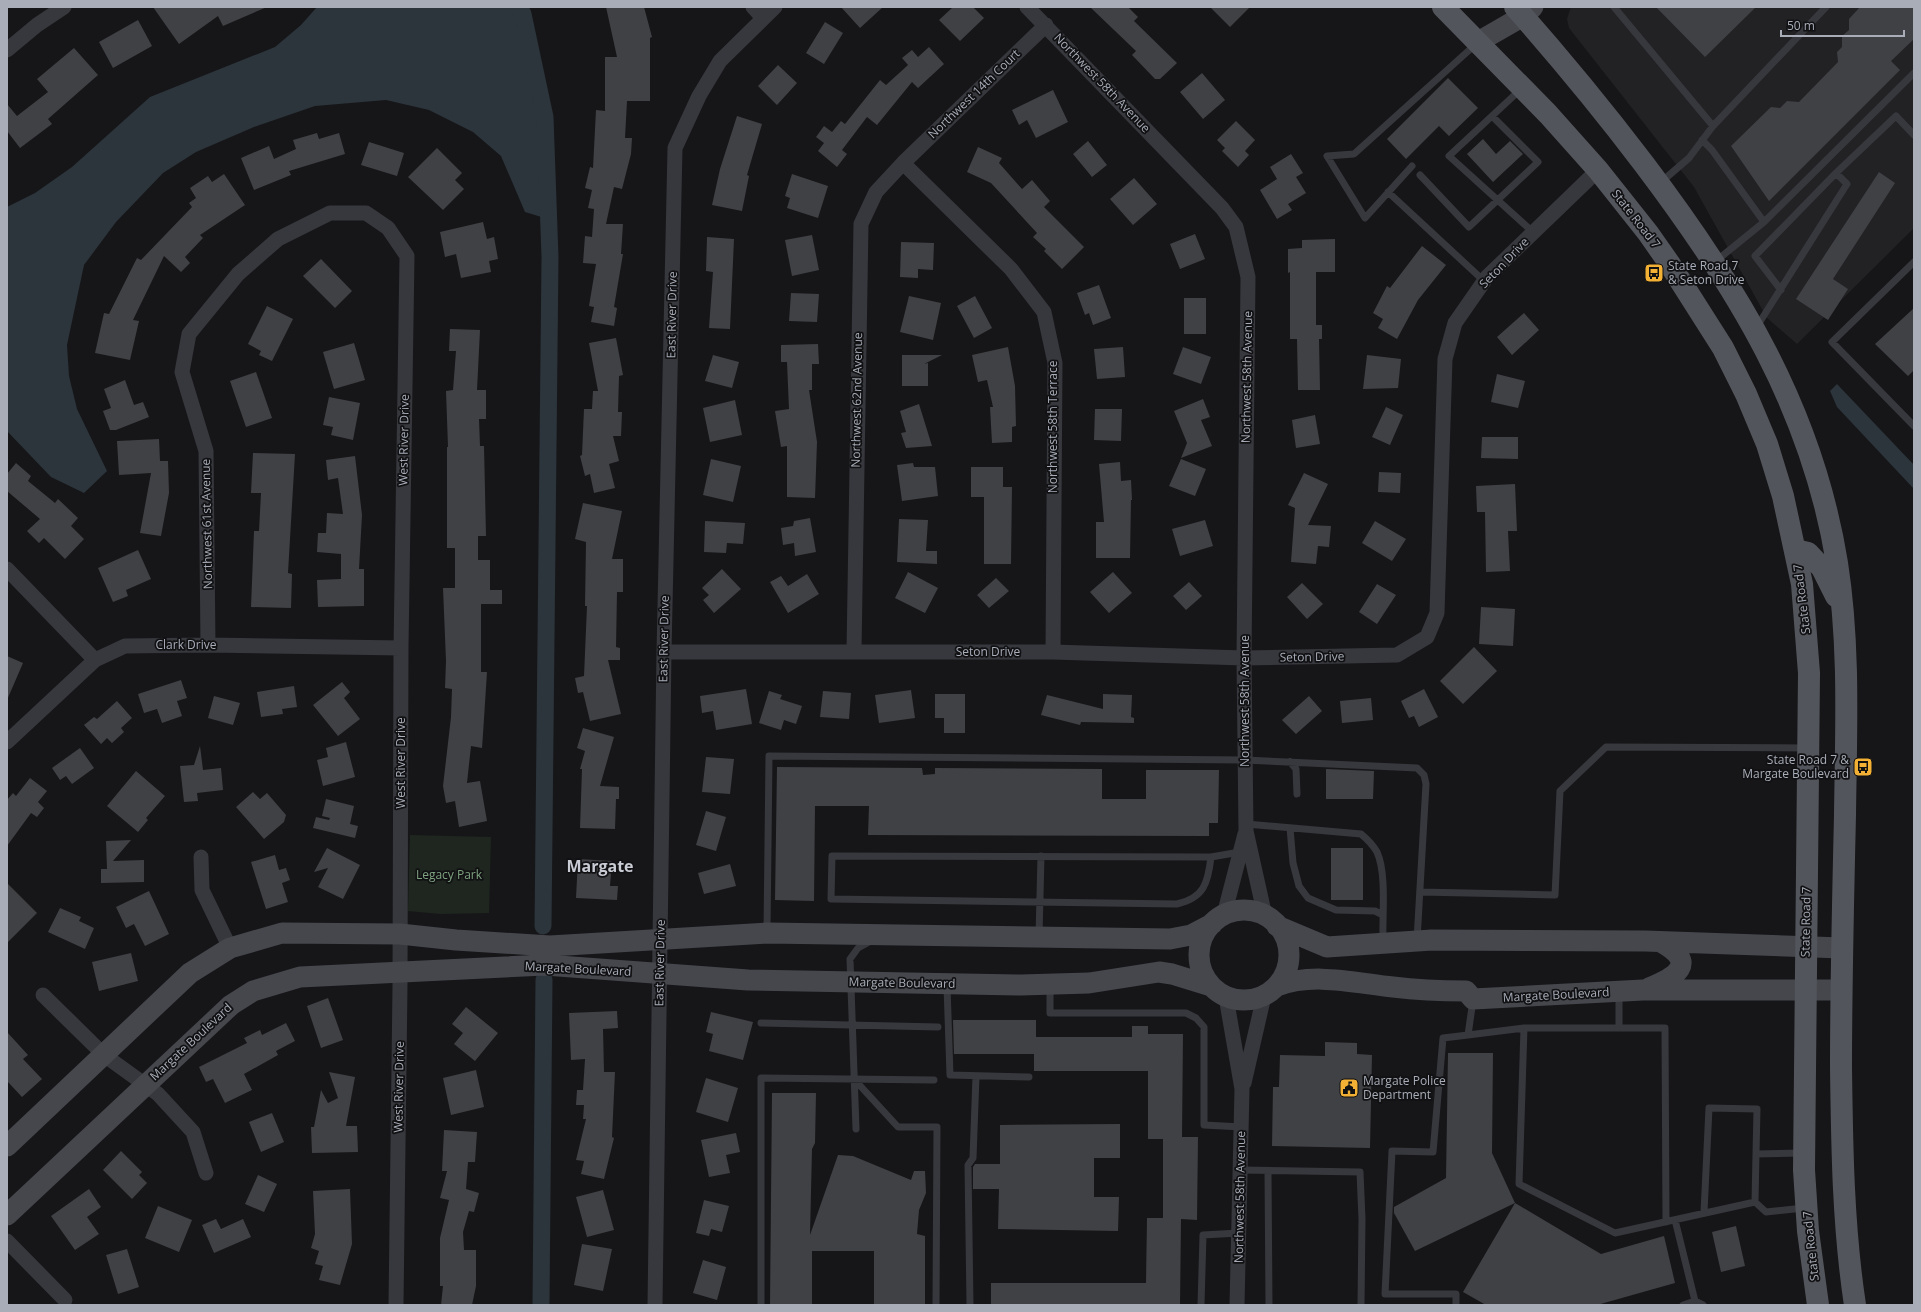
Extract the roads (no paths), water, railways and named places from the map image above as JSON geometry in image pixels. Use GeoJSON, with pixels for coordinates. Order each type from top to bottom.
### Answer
{"type":"FeatureCollection","features":[{"type":"Feature","properties":{"kind":"main road","name":"State Road 7"},"geometry":{"type":"LineString","coordinates":[[1443,7],[1548,114],[1598,170],[1669,262],[1723,348],[1746,394],[1767,444],[1783,496],[1796,550],[1802,584],[1808,658],[1809,748],[1805,948],[1805,1153],[1807,1208],[1818,1305]]}},
{"type":"Feature","properties":{"kind":"main road"},"geometry":{"type":"LineString","coordinates":[[1519,9],[1577,79],[1659,184],[1714,262],[1755,330],[1787,393],[1818,480],[1829,522],[1837,563],[1842,608],[1846,671],[1841,990],[1842,1157],[1847,1245],[1855,1305]]}},
{"type":"Feature","properties":{"kind":"main road"},"geometry":{"type":"LineString","coordinates":[[1796,550],[1808,554],[1822,568],[1842,608]]}},
{"type":"Feature","properties":{"kind":"street"},"geometry":{"type":"LineString","coordinates":[[7,50],[37,25],[64,7]]}},
{"type":"Feature","properties":{"kind":"street"},"geometry":{"type":"LineString","coordinates":[[752,7],[763,18]]}},
{"type":"Feature","properties":{"kind":"street","name":"East River Drive"},"geometry":{"type":"LineString","coordinates":[[655,1305],[664,652],[675,148],[699,96],[720,61],[775,7]]}},
{"type":"Feature","properties":{"kind":"street","name":"Northwest 58th Avenue"},"geometry":{"type":"LineString","coordinates":[[1027,7],[1222,208],[1236,227],[1248,277],[1244,658],[1246,828],[1241,852],[1218,920]]}},
{"type":"Feature","properties":{"kind":"street"},"geometry":{"type":"LineString","coordinates":[[1478,42],[1519,9]]}},
{"type":"Feature","properties":{"kind":"street","name":"Northwest 14th Court"},"geometry":{"type":"LineString","coordinates":[[903,163],[1046,25]]}},
{"type":"Feature","properties":{"kind":"street","name":"Northwest 62nd Avenue"},"geometry":{"type":"LineString","coordinates":[[854,651],[861,224],[876,192],[903,163]]}},
{"type":"Feature","properties":{"kind":"street","name":"Northwest 58th Terrace"},"geometry":{"type":"LineString","coordinates":[[903,163],[1011,269],[1044,312],[1055,363],[1053,652]]}},
{"type":"Feature","properties":{"kind":"street","name":"Seton Drive"},"geometry":{"type":"LineString","coordinates":[[664,652],[1053,652],[1244,658],[1397,655],[1427,637],[1437,614],[1444,359],[1455,323],[1484,281],[1598,170]]}},
{"type":"Feature","properties":{"kind":"street","name":"West River Drive"},"geometry":{"type":"LineString","coordinates":[[189,334],[238,274],[278,239],[330,213],[366,214],[388,228],[407,256],[401,648],[400,972],[396,1305]]}},
{"type":"Feature","properties":{"kind":"street","name":"Northwest 61st Avenue"},"geometry":{"type":"LineString","coordinates":[[189,334],[182,372],[206,451],[208,645]]}},
{"type":"Feature","properties":{"kind":"street"},"geometry":{"type":"LineString","coordinates":[[7,569],[95,660]]}},
{"type":"Feature","properties":{"kind":"street","name":"Clark Drive"},"geometry":{"type":"LineString","coordinates":[[7,742],[95,660],[125,646],[208,645],[401,648]]}},
{"type":"Feature","properties":{"kind":"street","name":"Northwest 58th Avenue"},"geometry":{"type":"LineString","coordinates":[[1246,828],[1271,921]]}},
{"type":"Feature","properties":{"kind":"street"},"geometry":{"type":"LineString","coordinates":[[201,857],[202,890],[230,948]]}},
{"type":"Feature","properties":{"kind":"street"},"geometry":{"type":"LineString","coordinates":[[1271,921],[1284,935],[1289,956],[1287,967],[1270,991],[1252,1000],[1239,1000],[1219,992],[1203,975],[1199,962],[1200,948],[1202,942],[1218,920],[1237,911],[1252,911],[1327,947],[1417,940],[1661,942],[1805,948],[1842,948]]}},
{"type":"Feature","properties":{"kind":"street","name":"Margate Boulevard"},"geometry":{"type":"LineString","coordinates":[[7,1146],[190,973],[230,948],[282,933],[400,934],[456,940],[550,946],[767,933],[1170,939],[1191,935],[1218,920]]}},
{"type":"Feature","properties":{"kind":"street"},"geometry":{"type":"LineString","coordinates":[[1643,990],[1669,979],[1676,974],[1679,968],[1680,959],[1678,954],[1674,949],[1661,942]]}},
{"type":"Feature","properties":{"kind":"street","name":"Margate Boulevard"},"geometry":{"type":"LineString","coordinates":[[7,1215],[231,1005],[253,991],[300,977],[545,965],[748,980],[851,983],[1050,985],[1088,983],[1159,972],[1172,974],[1219,992]]}},
{"type":"Feature","properties":{"kind":"street","name":"Margate Boulevard"},"geometry":{"type":"LineString","coordinates":[[1270,991],[1290,981],[1314,978],[1412,989],[1466,992],[1473,999],[1643,990],[1841,990]]}},
{"type":"Feature","properties":{"kind":"street","name":"Northwest 58th Avenue"},"geometry":{"type":"LineString","coordinates":[[1242,1089],[1270,991]]}},
{"type":"Feature","properties":{"kind":"street","name":"Northwest 58th Avenue"},"geometry":{"type":"LineString","coordinates":[[1219,992],[1242,1089],[1238,1305]]}},
{"type":"Feature","properties":{"kind":"street"},"geometry":{"type":"LineString","coordinates":[[43,995],[104,1054],[158,1094],[193,1132],[206,1173]]}},
{"type":"Feature","properties":{"kind":"street"},"geometry":{"type":"LineString","coordinates":[[7,1241],[64,1300]]}},
{"type":"Feature","properties":{"kind":"lane"},"geometry":{"type":"LineString","coordinates":[[1614,7],[1713,126]]}},
{"type":"Feature","properties":{"kind":"lane"},"geometry":{"type":"LineString","coordinates":[[1659,184],[1689,158],[1713,126],[1826,7]]}},
{"type":"Feature","properties":{"kind":"lane"},"geometry":{"type":"LineString","coordinates":[[1412,166],[1364,218],[1327,156],[1354,154],[1478,42]]}},
{"type":"Feature","properties":{"kind":"lane"},"geometry":{"type":"LineString","coordinates":[[1714,262],[1764,222],[1914,73]]}},
{"type":"Feature","properties":{"kind":"lane"},"geometry":{"type":"LineString","coordinates":[[1522,88],[1449,156],[1533,232]]}},
{"type":"Feature","properties":{"kind":"lane"},"geometry":{"type":"LineString","coordinates":[[1420,175],[1469,227],[1499,201],[1538,162],[1492,116]]}},
{"type":"Feature","properties":{"kind":"lane"},"geometry":{"type":"LineString","coordinates":[[1781,290],[1755,256],[1836,173],[1896,116],[1914,135]]}},
{"type":"Feature","properties":{"kind":"lane"},"geometry":{"type":"LineString","coordinates":[[1702,140],[1712,150],[1764,222]]}},
{"type":"Feature","properties":{"kind":"lane"},"geometry":{"type":"LineString","coordinates":[[1755,330],[1847,184],[1836,173]]}},
{"type":"Feature","properties":{"kind":"lane"},"geometry":{"type":"LineString","coordinates":[[1388,192],[1484,281]]}},
{"type":"Feature","properties":{"kind":"lane"},"geometry":{"type":"LineString","coordinates":[[1914,262],[1832,342],[1914,426]]}},
{"type":"Feature","properties":{"kind":"lane"},"geometry":{"type":"LineString","coordinates":[[1420,892],[1555,895],[1560,791],[1606,747],[1809,748]]}},
{"type":"Feature","properties":{"kind":"lane"},"geometry":{"type":"LineString","coordinates":[[767,933],[769,756],[1245,760],[1416,768],[1424,775],[1426,784],[1417,940]]}},
{"type":"Feature","properties":{"kind":"lane"},"geometry":{"type":"LineString","coordinates":[[1290,762],[1296,769],[1297,794]]}},
{"type":"Feature","properties":{"kind":"lane"},"geometry":{"type":"LineString","coordinates":[[1246,828],[1290,828],[1361,834],[1368,840],[1376,851],[1381,863],[1383,943]]}},
{"type":"Feature","properties":{"kind":"lane"},"geometry":{"type":"LineString","coordinates":[[1290,828],[1293,863],[1299,886],[1308,898],[1336,910],[1375,911],[1382,915]]}},
{"type":"Feature","properties":{"kind":"lane"},"geometry":{"type":"LineString","coordinates":[[1211,857],[1208,878],[1199,895],[1188,902],[1177,904],[831,899],[832,856],[1211,857],[1241,852]]}},
{"type":"Feature","properties":{"kind":"lane"},"geometry":{"type":"LineString","coordinates":[[1039,936],[1041,856]]}},
{"type":"Feature","properties":{"kind":"lane"},"geometry":{"type":"LineString","coordinates":[[856,1129],[850,959],[864,944],[886,934]]}},
{"type":"Feature","properties":{"kind":"lane"},"geometry":{"type":"LineString","coordinates":[[947,984],[950,1075],[1029,1077]]}},
{"type":"Feature","properties":{"kind":"lane"},"geometry":{"type":"LineString","coordinates":[[1050,985],[1050,1012],[1186,1013],[1196,1018],[1204,1027],[1204,1126],[1242,1127]]}},
{"type":"Feature","properties":{"kind":"lane"},"geometry":{"type":"LineString","coordinates":[[1618,1028],[1619,991]]}},
{"type":"Feature","properties":{"kind":"lane"},"geometry":{"type":"LineString","coordinates":[[1468,1035],[1473,999]]}},
{"type":"Feature","properties":{"kind":"lane"},"geometry":{"type":"LineString","coordinates":[[761,1023],[938,1027]]}},
{"type":"Feature","properties":{"kind":"lane"},"geometry":{"type":"LineString","coordinates":[[1524,1028],[1519,1184],[1616,1233],[1704,1212],[1755,1202]]}},
{"type":"Feature","properties":{"kind":"lane"},"geometry":{"type":"LineString","coordinates":[[1456,1305],[1456,1294],[1385,1294],[1392,1151],[1433,1152],[1443,1038],[1524,1028],[1665,1028],[1666,1222]]}},
{"type":"Feature","properties":{"kind":"lane"},"geometry":{"type":"LineString","coordinates":[[970,1305],[968,1165],[973,1158],[976,1076]]}},
{"type":"Feature","properties":{"kind":"lane"},"geometry":{"type":"LineString","coordinates":[[761,1305],[761,1078],[934,1080]]}},
{"type":"Feature","properties":{"kind":"lane"},"geometry":{"type":"LineString","coordinates":[[853,1078],[898,1127],[937,1127],[936,1305]]}},
{"type":"Feature","properties":{"kind":"lane"},"geometry":{"type":"LineString","coordinates":[[1704,1212],[1709,1108],[1757,1109],[1755,1202],[1766,1212],[1807,1208]]}},
{"type":"Feature","properties":{"kind":"lane"},"geometry":{"type":"LineString","coordinates":[[1756,1154],[1805,1153]]}},
{"type":"Feature","properties":{"kind":"lane"},"geometry":{"type":"LineString","coordinates":[[1240,1170],[1268,1172],[1360,1172],[1362,1219],[1361,1305]]}},
{"type":"Feature","properties":{"kind":"lane"},"geometry":{"type":"LineString","coordinates":[[1268,1172],[1269,1305]]}},
{"type":"Feature","properties":{"kind":"lane"},"geometry":{"type":"LineString","coordinates":[[1675,1220],[1696,1301],[1702,1305]]}},
{"type":"Feature","properties":{"kind":"lane"},"geometry":{"type":"LineString","coordinates":[[1201,1305],[1203,1235],[1239,1234]]}},
{"type":"Feature","properties":{"kind":"lane"},"geometry":{"type":"LineString","coordinates":[[1683,1305],[1696,1301]]}},
{"type":"Feature","properties":{"kind":"waterway"},"geometry":{"type":"LineString","coordinates":[[519,7],[523,14],[545,117],[550,257],[543,926]]}},
{"type":"Feature","properties":{"kind":"waterway"},"geometry":{"type":"LineString","coordinates":[[541,1305],[544,980]]}},
{"type":"Feature","properties":{"kind":"place","name":"State Road 7 & Seton Drive"},"geometry":{"type":"Point","coordinates":[1654,273]}},
{"type":"Feature","properties":{"kind":"place","name":"State Road 7 & Margate Boulevard"},"geometry":{"type":"Point","coordinates":[1863,767]}},
{"type":"Feature","properties":{"kind":"place","name":"Margate Police Department"},"geometry":{"type":"Point","coordinates":[1349,1088]}},
{"type":"Feature","properties":{"kind":"district","name":"Margate"},"geometry":{"type":"Point","coordinates":[600,866]}},
{"type":"Feature","properties":{"kind":"park label","name":"Legacy Park"},"geometry":{"type":"Point","coordinates":[449,875]}}]}
